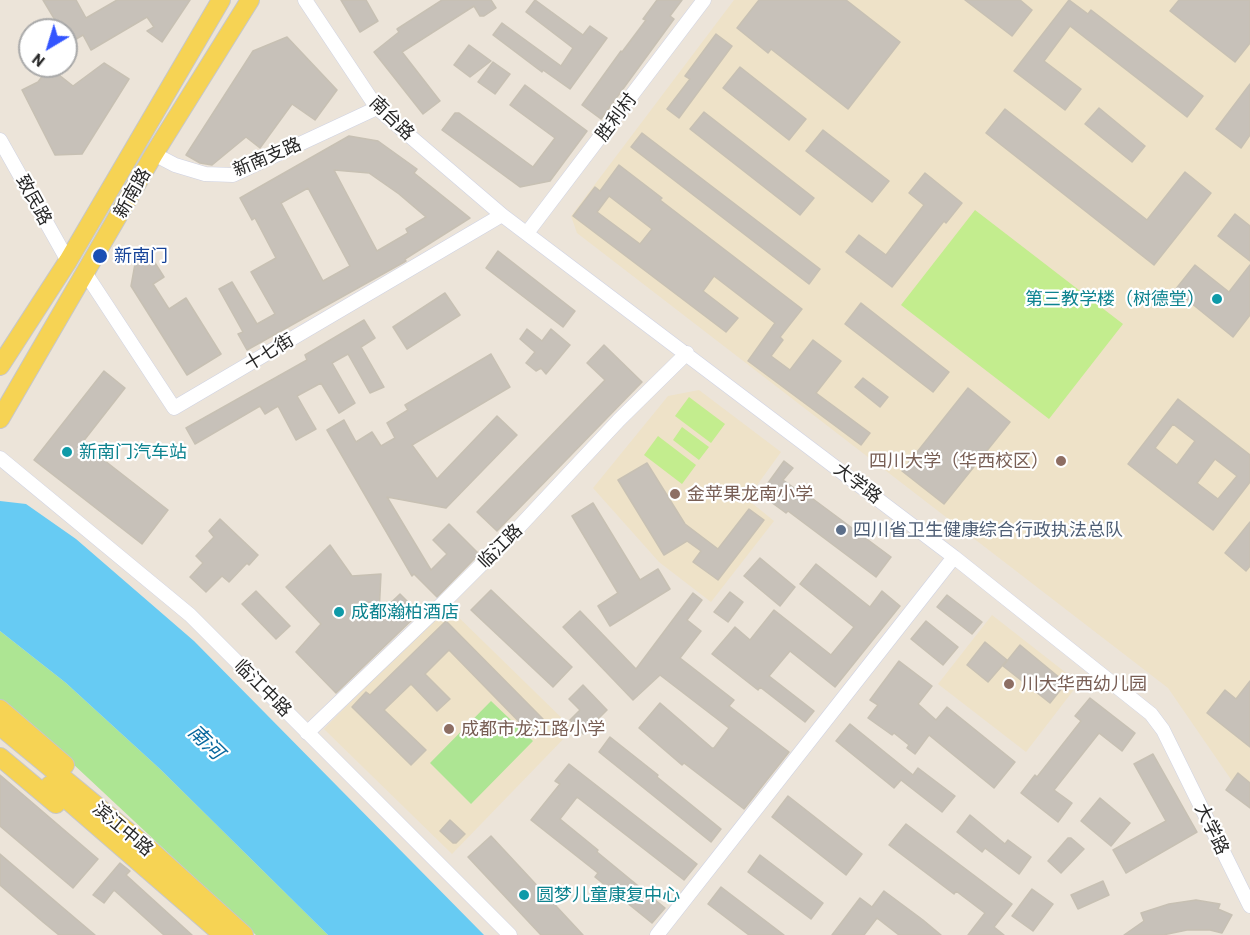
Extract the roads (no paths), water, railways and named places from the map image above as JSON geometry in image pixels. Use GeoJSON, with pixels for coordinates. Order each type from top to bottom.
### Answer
{"type":"FeatureCollection","features":[{"type":"Feature","properties":{"kind":"main road","name":"新南路"},"geometry":{"type":"LineString","coordinates":[[0,366],[69,261],[221,0]]}},
{"type":"Feature","properties":{"kind":"main road","name":"新南路"},"geometry":{"type":"LineString","coordinates":[[0,419],[154,154],[250,0]]}},
{"type":"Feature","properties":{"kind":"main road"},"geometry":{"type":"LineString","coordinates":[[0,709],[79,778],[144,855]]}},
{"type":"Feature","properties":{"kind":"main road","name":"滨江中路"},"geometry":{"type":"LineString","coordinates":[[0,726],[144,855],[214,932]]}},
{"type":"Feature","properties":{"kind":"main road","name":"滨江中路"},"geometry":{"type":"LineString","coordinates":[[0,742],[244,935]]}},
{"type":"Feature","properties":{"kind":"main road"},"geometry":{"type":"LineString","coordinates":[[0,757],[70,815],[144,855]]}},
{"type":"Feature","properties":{"kind":"street","name":"南台路"},"geometry":{"type":"LineString","coordinates":[[305,0],[376,108],[502,215]]}},
{"type":"Feature","properties":{"kind":"street","name":"胜利村"},"geometry":{"type":"LineString","coordinates":[[527,233],[704,0]]}},
{"type":"Feature","properties":{"kind":"street","name":"新南支路"},"geometry":{"type":"LineString","coordinates":[[154,154],[175,165],[205,174],[233,175],[376,108]]}},
{"type":"Feature","properties":{"kind":"street","name":"致民路"},"geometry":{"type":"LineString","coordinates":[[0,140],[69,261]]}},
{"type":"Feature","properties":{"kind":"street","name":"大学路"},"geometry":{"type":"LineString","coordinates":[[502,215],[954,557],[1150,714],[1163,730],[1250,906]]}},
{"type":"Feature","properties":{"kind":"street","name":"十七街"},"geometry":{"type":"LineString","coordinates":[[86,274],[174,408],[502,215]]}},
{"type":"Feature","properties":{"kind":"street","name":"临江路"},"geometry":{"type":"LineString","coordinates":[[307,733],[493,553],[619,420],[687,353]]}},
{"type":"Feature","properties":{"kind":"street","name":"临江中路"},"geometry":{"type":"LineString","coordinates":[[0,458],[190,615],[510,935]]}},
{"type":"Feature","properties":{"kind":"street"},"geometry":{"type":"LineString","coordinates":[[657,935],[954,557]]}},
{"type":"Feature","properties":{"kind":"water","name":"南河"},"geometry":{"type":"Polygon","coordinates":[[[0,501],[26,504],[76,539],[194,641],[484,935],[328,935],[160,769],[66,683],[0,631],[0,501]]]}},
{"type":"Feature","properties":{"kind":"place","name":"新南门"},"geometry":{"type":"Point","coordinates":[100,256]}},
{"type":"Feature","properties":{"kind":"place","name":"第三教学楼（树德堂）"},"geometry":{"type":"Point","coordinates":[1217,299]}},
{"type":"Feature","properties":{"kind":"place","name":"新南门汽车站"},"geometry":{"type":"Point","coordinates":[67,452]}},
{"type":"Feature","properties":{"kind":"place","name":"四川大学（华西校区）"},"geometry":{"type":"Point","coordinates":[1061,461]}},
{"type":"Feature","properties":{"kind":"place","name":"金苹果龙南小学"},"geometry":{"type":"Point","coordinates":[675,494]}},
{"type":"Feature","properties":{"kind":"place","name":"四川省卫生健康综合行政执法总队"},"geometry":{"type":"Point","coordinates":[841,530]}},
{"type":"Feature","properties":{"kind":"place","name":"成都瀚柏酒店"},"geometry":{"type":"Point","coordinates":[339,612]}},
{"type":"Feature","properties":{"kind":"place","name":"川大华西幼儿园"},"geometry":{"type":"Point","coordinates":[1009,684]}},
{"type":"Feature","properties":{"kind":"place","name":"成都市龙江路小学"},"geometry":{"type":"Point","coordinates":[449,729]}},
{"type":"Feature","properties":{"kind":"place","name":"圆梦儿童康复中心"},"geometry":{"type":"Point","coordinates":[524,895]}}]}
